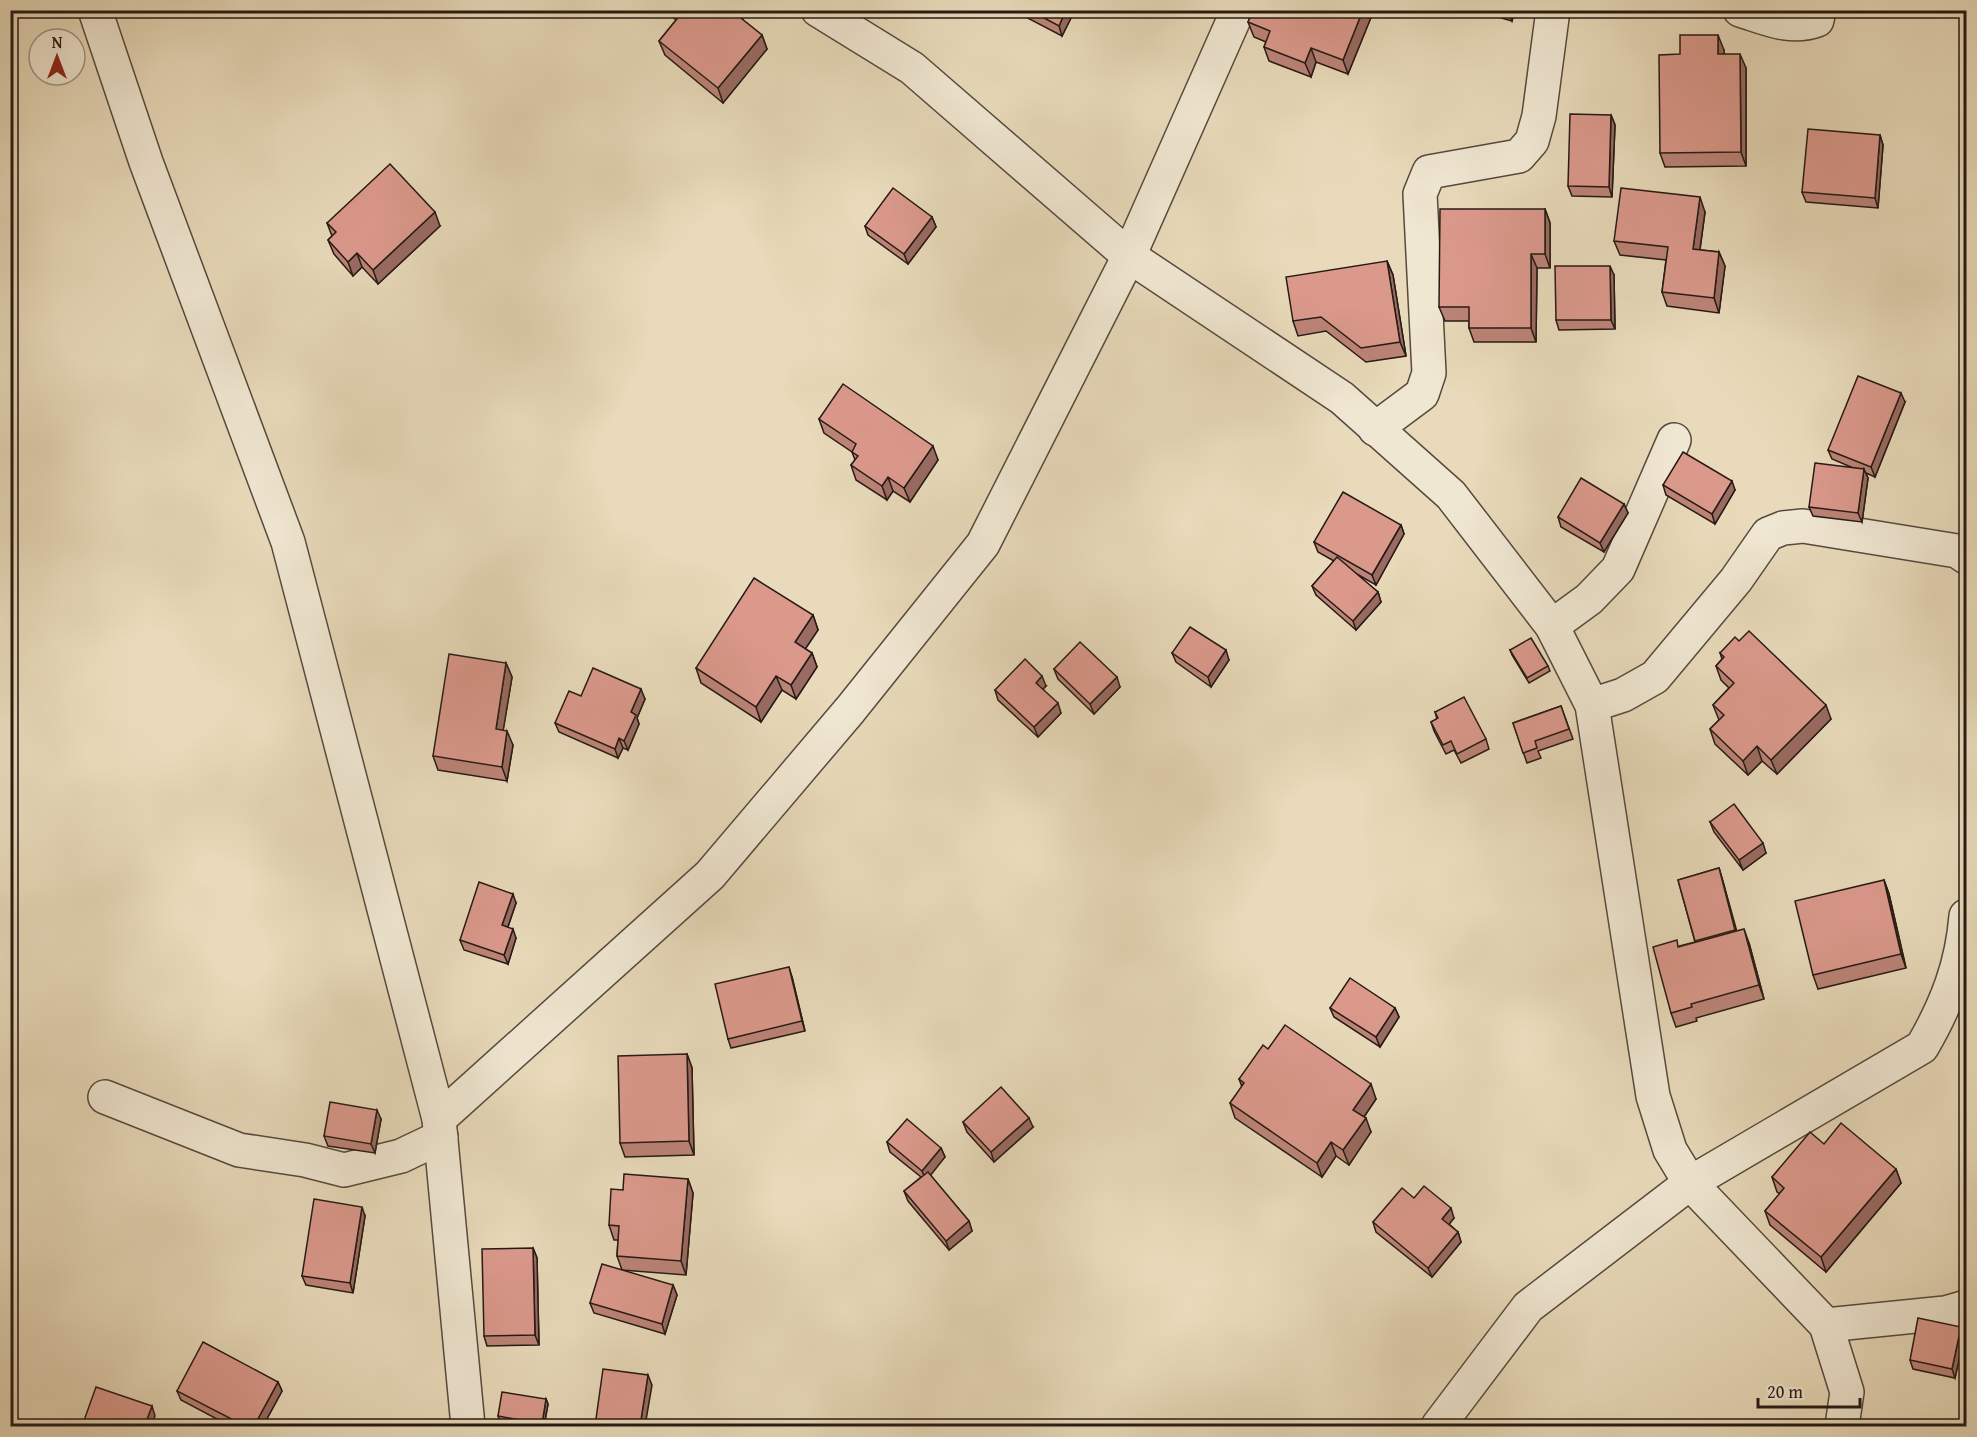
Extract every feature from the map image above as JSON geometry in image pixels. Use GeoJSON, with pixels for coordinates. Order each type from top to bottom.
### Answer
{"type":"FeatureCollection","features":[{"type":"Feature","properties":{"kind":"street"},"geometry":{"type":"LineString","coordinates":[[95,10],[146,162],[288,542],[440,1128],[468,1426]]}},
{"type":"Feature","properties":{"kind":"street"},"geometry":{"type":"LineString","coordinates":[[818,10],[912,68],[1129,256],[1342,398],[1451,495],[1552,626],[1593,705],[1653,1096],[1670,1150],[1690,1183],[1826,1325],[1847,1392],[1842,1426]]}},
{"type":"Feature","properties":{"kind":"street"},"geometry":{"type":"LineString","coordinates":[[105,1097],[239,1150],[305,1160],[344,1170],[401,1156],[440,1128],[710,874],[850,710],[982,544],[1129,256],[1238,10]]}},
{"type":"Feature","properties":{"kind":"street"},"geometry":{"type":"LineString","coordinates":[[1375,429],[1422,394],[1429,373],[1420,194],[1429,171],[1460,164],[1519,156],[1532,141],[1539,116],[1552,10]]}},
{"type":"Feature","properties":{"kind":"street"},"geometry":{"type":"LineString","coordinates":[[1740,10],[1787,25],[1803,25],[1817,20],[1820,10]]}},
{"type":"Feature","properties":{"kind":"street"},"geometry":{"type":"LineString","coordinates":[[1552,626],[1589,599],[1618,569],[1674,440]]}},
{"type":"Feature","properties":{"kind":"street"},"geometry":{"type":"LineString","coordinates":[[1593,705],[1623,694],[1655,677],[1736,580],[1768,534],[1783,528],[1803,526],[1837,531],[1957,551],[1966,557]]}},
{"type":"Feature","properties":{"kind":"street"},"geometry":{"type":"LineString","coordinates":[[1438,1426],[1528,1307],[1690,1183],[1922,1047],[1944,1009],[1964,947],[1966,916]]}},
{"type":"Feature","properties":{"kind":"street"},"geometry":{"type":"LineString","coordinates":[[1826,1325],[1946,1314],[1966,1307]]}},
{"type":"Feature","properties":{"kind":"building"},"geometry":{"type":"Polygon","coordinates":[[[677,10],[732,10],[762,35],[718,88],[659,41],[681,14],[677,10]]]}},
{"type":"Feature","properties":{"kind":"building"},"geometry":{"type":"Polygon","coordinates":[[[1029,10],[1066,10],[1059,26],[1029,10]]]}},
{"type":"Feature","properties":{"kind":"building"},"geometry":{"type":"Polygon","coordinates":[[[1253,10],[1363,10],[1343,60],[1311,48],[1305,63],[1264,47],[1270,31],[1248,22],[1253,10]]]}},
{"type":"Feature","properties":{"kind":"building"},"geometry":{"type":"Polygon","coordinates":[[[1680,35],[1718,35],[1718,54],[1740,54],[1741,152],[1660,153],[1659,55],[1680,54],[1680,35]]]}},
{"type":"Feature","properties":{"kind":"building"},"geometry":{"type":"Polygon","coordinates":[[[1570,114],[1611,115],[1609,187],[1568,186],[1570,114]]]}},
{"type":"Feature","properties":{"kind":"building"},"geometry":{"type":"Polygon","coordinates":[[[1808,129],[1880,135],[1875,198],[1802,192],[1808,129]]]}},
{"type":"Feature","properties":{"kind":"building"},"geometry":{"type":"Polygon","coordinates":[[[390,164],[435,212],[373,270],[357,253],[348,262],[328,240],[336,232],[327,223],[390,164]]]}},
{"type":"Feature","properties":{"kind":"building"},"geometry":{"type":"Polygon","coordinates":[[[893,188],[932,217],[904,254],[865,226],[893,188]]]}},
{"type":"Feature","properties":{"kind":"building"},"geometry":{"type":"Polygon","coordinates":[[[1621,188],[1700,197],[1693,249],[1719,252],[1714,298],[1662,292],[1668,247],[1614,241],[1621,188]]]}},
{"type":"Feature","properties":{"kind":"building"},"geometry":{"type":"Polygon","coordinates":[[[1440,209],[1545,209],[1545,254],[1531,254],[1531,328],[1469,328],[1469,307],[1439,307],[1440,209]]]}},
{"type":"Feature","properties":{"kind":"building"},"geometry":{"type":"Polygon","coordinates":[[[1387,261],[1400,342],[1361,348],[1321,317],[1293,321],[1286,277],[1387,261]]]}},
{"type":"Feature","properties":{"kind":"building"},"geometry":{"type":"Polygon","coordinates":[[[1555,266],[1610,266],[1611,320],[1556,320],[1555,266]]]}},
{"type":"Feature","properties":{"kind":"building"},"geometry":{"type":"Polygon","coordinates":[[[1858,376],[1901,393],[1871,467],[1828,450],[1858,376]]]}},
{"type":"Feature","properties":{"kind":"building"},"geometry":{"type":"Polygon","coordinates":[[[843,384],[933,446],[904,488],[888,477],[882,486],[851,465],[858,456],[852,452],[856,444],[819,419],[843,384]]]}},
{"type":"Feature","properties":{"kind":"building"},"geometry":{"type":"Polygon","coordinates":[[[1683,452],[1732,481],[1712,514],[1663,485],[1683,452]]]}},
{"type":"Feature","properties":{"kind":"building"},"geometry":{"type":"Polygon","coordinates":[[[1815,463],[1864,469],[1858,513],[1809,507],[1815,463]]]}},
{"type":"Feature","properties":{"kind":"building"},"geometry":{"type":"Polygon","coordinates":[[[1581,478],[1624,504],[1600,543],[1558,517],[1581,478]]]}},
{"type":"Feature","properties":{"kind":"building"},"geometry":{"type":"Polygon","coordinates":[[[1343,492],[1401,525],[1372,575],[1314,542],[1343,492]]]}},
{"type":"Feature","properties":{"kind":"building"},"geometry":{"type":"Polygon","coordinates":[[[1337,557],[1378,592],[1353,621],[1312,586],[1337,557]]]}},
{"type":"Feature","properties":{"kind":"building"},"geometry":{"type":"Polygon","coordinates":[[[754,578],[813,615],[795,642],[812,653],[791,685],[776,676],[756,707],[696,668],[754,578]]]}},
{"type":"Feature","properties":{"kind":"building"},"geometry":{"type":"Polygon","coordinates":[[[1190,627],[1226,650],[1208,677],[1172,653],[1190,627]]]}},
{"type":"Feature","properties":{"kind":"building"},"geometry":{"type":"Polygon","coordinates":[[[1749,631],[1826,705],[1771,760],[1757,746],[1743,761],[1710,729],[1724,715],[1713,705],[1734,683],[1716,666],[1724,657],[1720,653],[1735,637],[1739,641],[1749,631]]]}},
{"type":"Feature","properties":{"kind":"building"},"geometry":{"type":"Polygon","coordinates":[[[1531,638],[1548,666],[1527,678],[1510,650],[1531,638]]]}},
{"type":"Feature","properties":{"kind":"building"},"geometry":{"type":"Polygon","coordinates":[[[1080,642],[1117,677],[1090,704],[1054,669],[1080,642]]]}},
{"type":"Feature","properties":{"kind":"building"},"geometry":{"type":"Polygon","coordinates":[[[449,654],[506,663],[496,729],[507,731],[502,767],[433,756],[449,654]]]}},
{"type":"Feature","properties":{"kind":"building"},"geometry":{"type":"Polygon","coordinates":[[[1025,659],[1042,676],[1036,683],[1058,703],[1034,727],[995,690],[1025,659]]]}},
{"type":"Feature","properties":{"kind":"building"},"geometry":{"type":"Polygon","coordinates":[[[593,668],[641,689],[631,712],[636,715],[624,741],[619,738],[615,749],[555,723],[569,691],[581,696],[593,668]]]}},
{"type":"Feature","properties":{"kind":"building"},"geometry":{"type":"Polygon","coordinates":[[[1464,697],[1486,739],[1457,754],[1451,741],[1443,745],[1431,722],[1438,718],[1435,712],[1464,697]]]}},
{"type":"Feature","properties":{"kind":"building"},"geometry":{"type":"Polygon","coordinates":[[[1561,706],[1569,729],[1535,741],[1537,748],[1523,753],[1513,723],[1561,706]]]}},
{"type":"Feature","properties":{"kind":"building"},"geometry":{"type":"Polygon","coordinates":[[[1734,804],[1763,843],[1739,860],[1710,822],[1734,804]]]}},
{"type":"Feature","properties":{"kind":"building"},"geometry":{"type":"Polygon","coordinates":[[[1719,868],[1735,930],[1695,941],[1678,880],[1719,868]]]}},
{"type":"Feature","properties":{"kind":"building"},"geometry":{"type":"Polygon","coordinates":[[[1884,880],[1901,954],[1813,975],[1795,901],[1884,880]]]}},
{"type":"Feature","properties":{"kind":"building"},"geometry":{"type":"Polygon","coordinates":[[[479,882],[513,894],[502,925],[513,929],[504,955],[460,940],[479,882]]]}},
{"type":"Feature","properties":{"kind":"building"},"geometry":{"type":"Polygon","coordinates":[[[1744,929],[1759,985],[1691,1004],[1692,1007],[1671,1013],[1653,947],[1677,940],[1678,947],[1744,929]]]}},
{"type":"Feature","properties":{"kind":"building"},"geometry":{"type":"Polygon","coordinates":[[[789,967],[802,1021],[728,1039],[715,984],[789,967]]]}},
{"type":"Feature","properties":{"kind":"building"},"geometry":{"type":"Polygon","coordinates":[[[1350,978],[1395,1008],[1376,1037],[1330,1008],[1350,978]]]}},
{"type":"Feature","properties":{"kind":"building"},"geometry":{"type":"Polygon","coordinates":[[[1285,1025],[1371,1084],[1353,1110],[1366,1118],[1343,1150],[1331,1142],[1317,1163],[1230,1103],[1244,1083],[1239,1079],[1263,1045],[1268,1049],[1285,1025]]]}},
{"type":"Feature","properties":{"kind":"building"},"geometry":{"type":"Polygon","coordinates":[[[687,1054],[689,1141],[620,1143],[618,1056],[687,1054]]]}},
{"type":"Feature","properties":{"kind":"building"},"geometry":{"type":"Polygon","coordinates":[[[1001,1087],[1029,1118],[991,1152],[963,1122],[1001,1087]]]}},
{"type":"Feature","properties":{"kind":"building"},"geometry":{"type":"Polygon","coordinates":[[[330,1102],[377,1110],[371,1144],[324,1136],[330,1102]]]}},
{"type":"Feature","properties":{"kind":"building"},"geometry":{"type":"Polygon","coordinates":[[[907,1119],[941,1148],[922,1171],[887,1142],[907,1119]]]}},
{"type":"Feature","properties":{"kind":"building"},"geometry":{"type":"Polygon","coordinates":[[[1841,1123],[1896,1169],[1821,1257],[1765,1211],[1784,1188],[1772,1177],[1810,1132],[1824,1144],[1841,1123]]]}},
{"type":"Feature","properties":{"kind":"building"},"geometry":{"type":"Polygon","coordinates":[[[928,1172],[969,1221],[946,1241],[904,1191],[928,1172]]]}},
{"type":"Feature","properties":{"kind":"building"},"geometry":{"type":"Polygon","coordinates":[[[624,1174],[688,1179],[681,1261],[617,1256],[619,1226],[609,1225],[611,1189],[623,1190],[624,1174]]]}},
{"type":"Feature","properties":{"kind":"building"},"geometry":{"type":"Polygon","coordinates":[[[1424,1186],[1451,1208],[1442,1219],[1458,1232],[1428,1268],[1373,1222],[1402,1188],[1414,1198],[1424,1186]]]}},
{"type":"Feature","properties":{"kind":"building"},"geometry":{"type":"Polygon","coordinates":[[[314,1199],[362,1207],[350,1283],[302,1276],[314,1199]]]}},
{"type":"Feature","properties":{"kind":"building"},"geometry":{"type":"Polygon","coordinates":[[[533,1248],[535,1335],[484,1336],[482,1249],[533,1248]]]}},
{"type":"Feature","properties":{"kind":"building"},"geometry":{"type":"Polygon","coordinates":[[[602,1264],[673,1285],[662,1324],[590,1303],[602,1264]]]}},
{"type":"Feature","properties":{"kind":"building"},"geometry":{"type":"Polygon","coordinates":[[[1918,1318],[1961,1327],[1952,1369],[1910,1360],[1918,1318]]]}},
{"type":"Feature","properties":{"kind":"building"},"geometry":{"type":"Polygon","coordinates":[[[203,1342],[278,1382],[254,1426],[245,1426],[177,1391],[203,1342]]]}},
{"type":"Feature","properties":{"kind":"building"},"geometry":{"type":"Polygon","coordinates":[[[603,1369],[648,1375],[640,1426],[595,1426],[603,1369]]]}},
{"type":"Feature","properties":{"kind":"building"},"geometry":{"type":"Polygon","coordinates":[[[96,1387],[152,1406],[146,1422],[161,1426],[82,1426],[96,1387]]]}},
{"type":"Feature","properties":{"kind":"building"},"geometry":{"type":"Polygon","coordinates":[[[502,1392],[546,1399],[542,1424],[498,1416],[502,1392]]]}}]}
